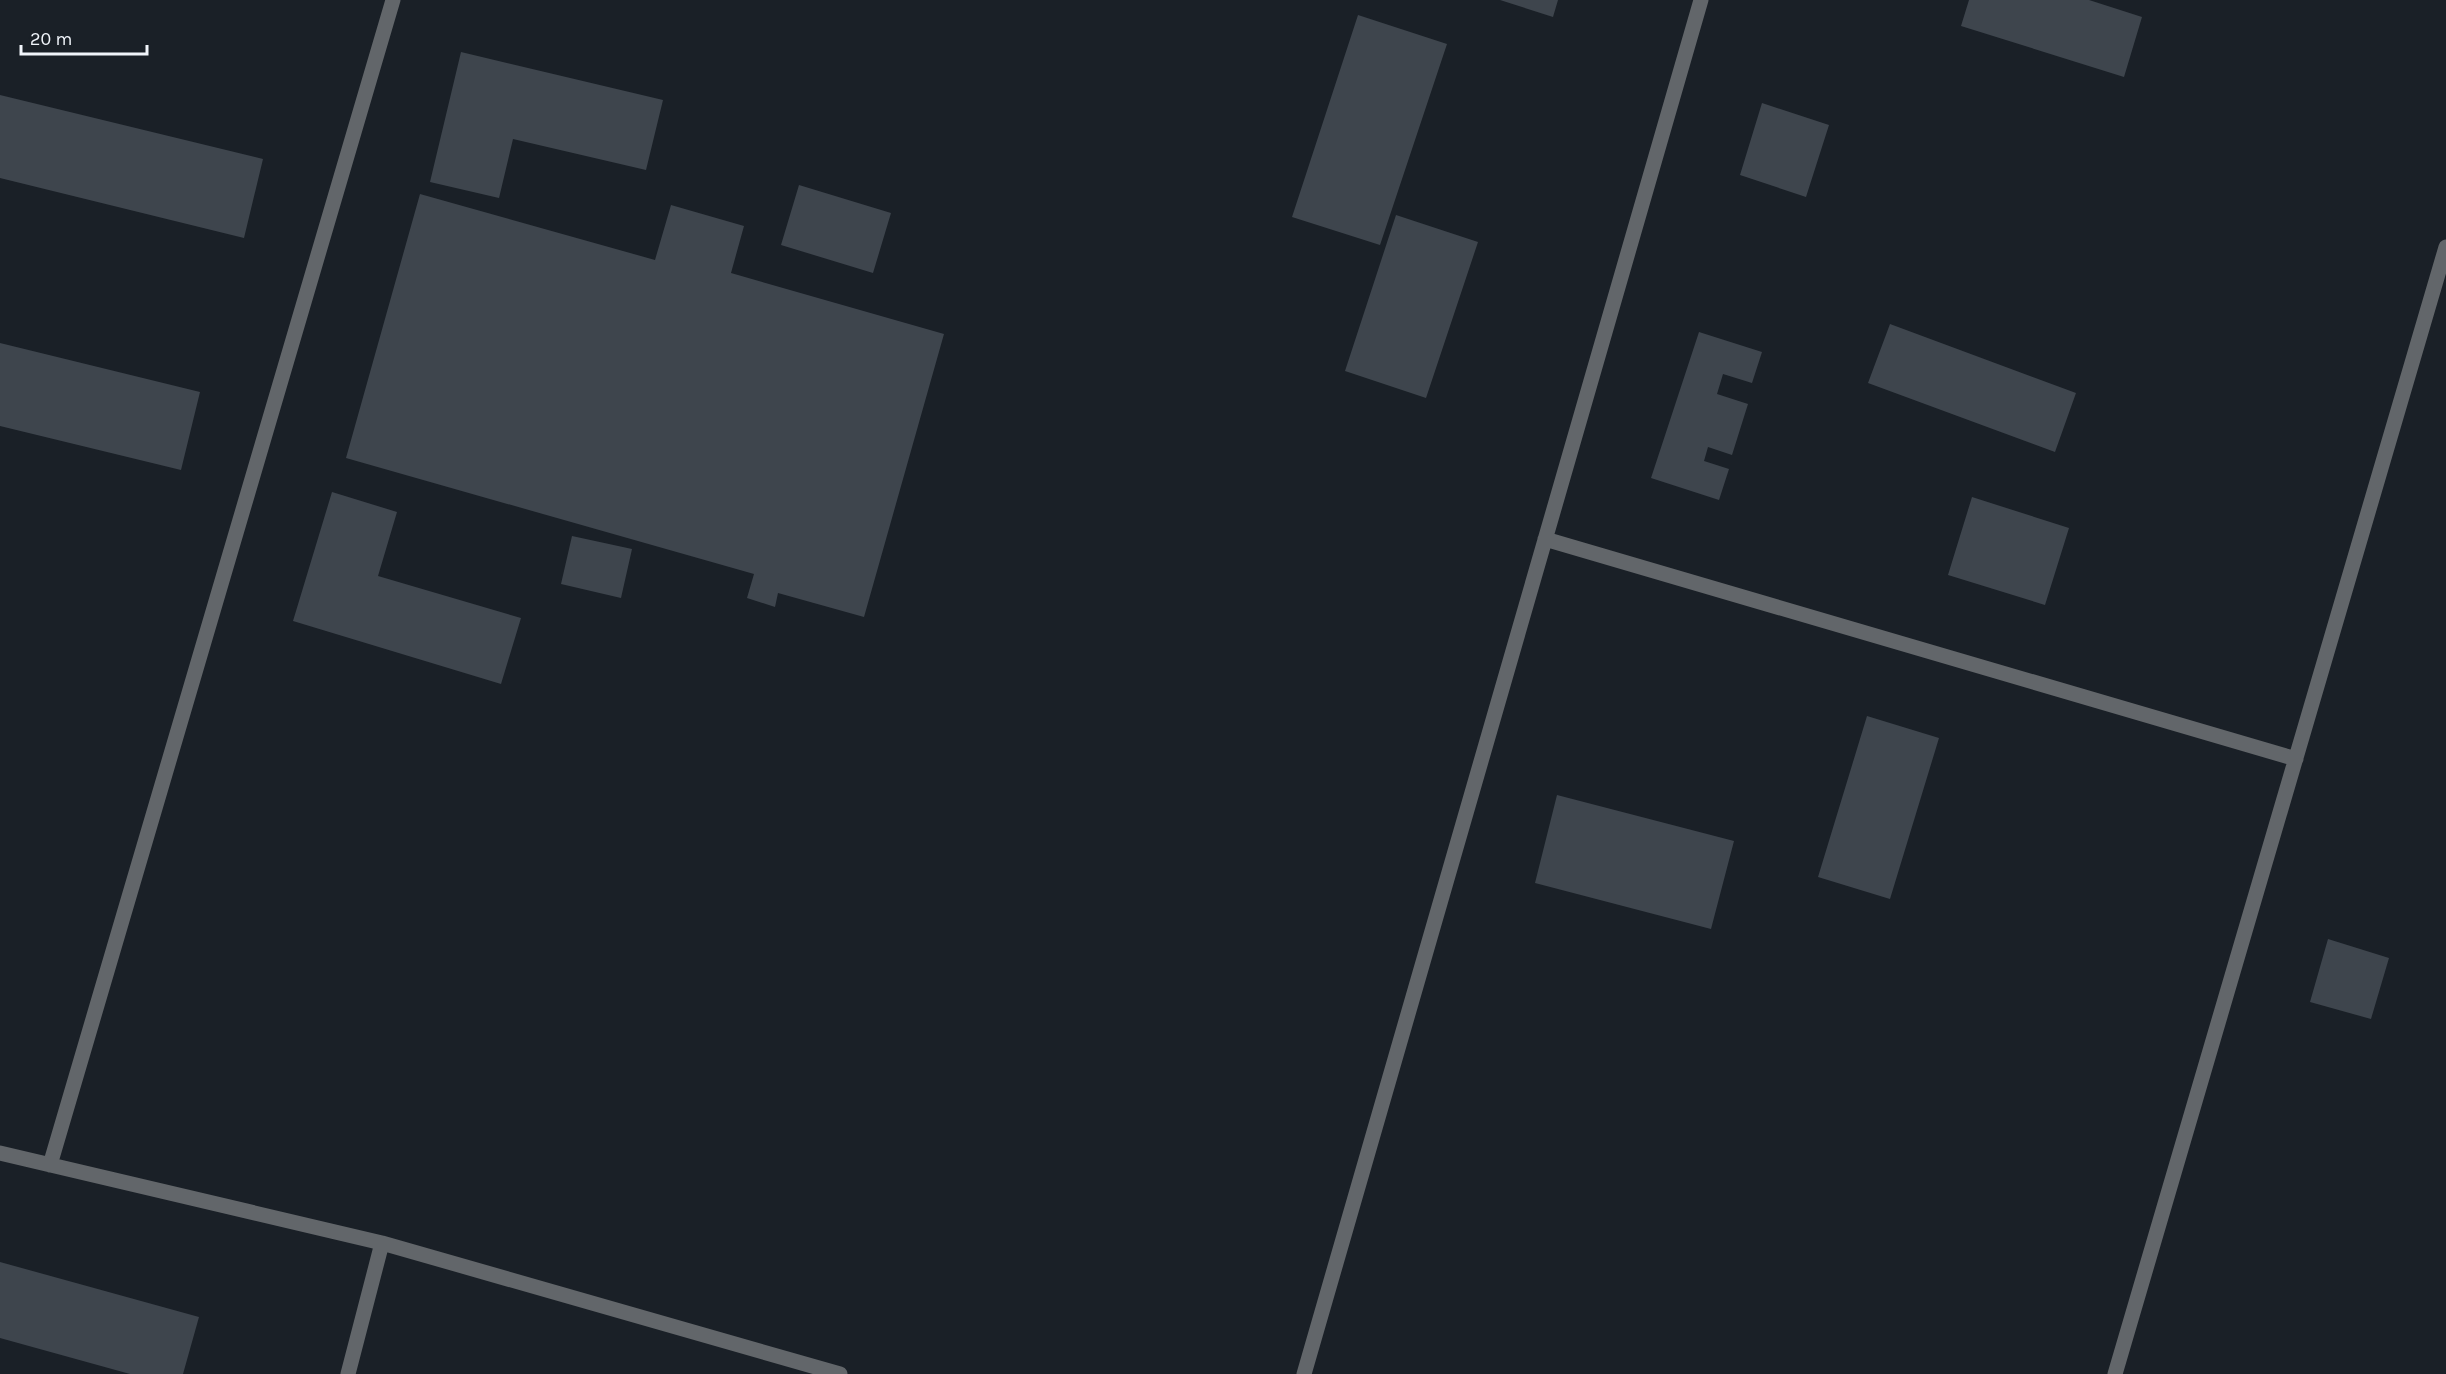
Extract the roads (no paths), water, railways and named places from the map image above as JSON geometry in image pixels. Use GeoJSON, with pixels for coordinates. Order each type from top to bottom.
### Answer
{"type":"FeatureCollection","features":[{"type":"Feature","properties":{"kind":"street"},"geometry":{"type":"LineString","coordinates":[[50,1165],[393,0]]}},
{"type":"Feature","properties":{"kind":"street"},"geometry":{"type":"LineString","coordinates":[[1304,1374],[1701,0]]}},
{"type":"Feature","properties":{"kind":"street"},"geometry":{"type":"LineString","coordinates":[[2115,1374],[2446,247]]}},
{"type":"Feature","properties":{"kind":"street"},"geometry":{"type":"LineString","coordinates":[[1545,539],[2296,759]]}},
{"type":"Feature","properties":{"kind":"street"},"geometry":{"type":"LineString","coordinates":[[0,1153],[382,1243],[840,1374]]}},
{"type":"Feature","properties":{"kind":"street"},"geometry":{"type":"LineString","coordinates":[[348,1374],[382,1243]]}}]}
